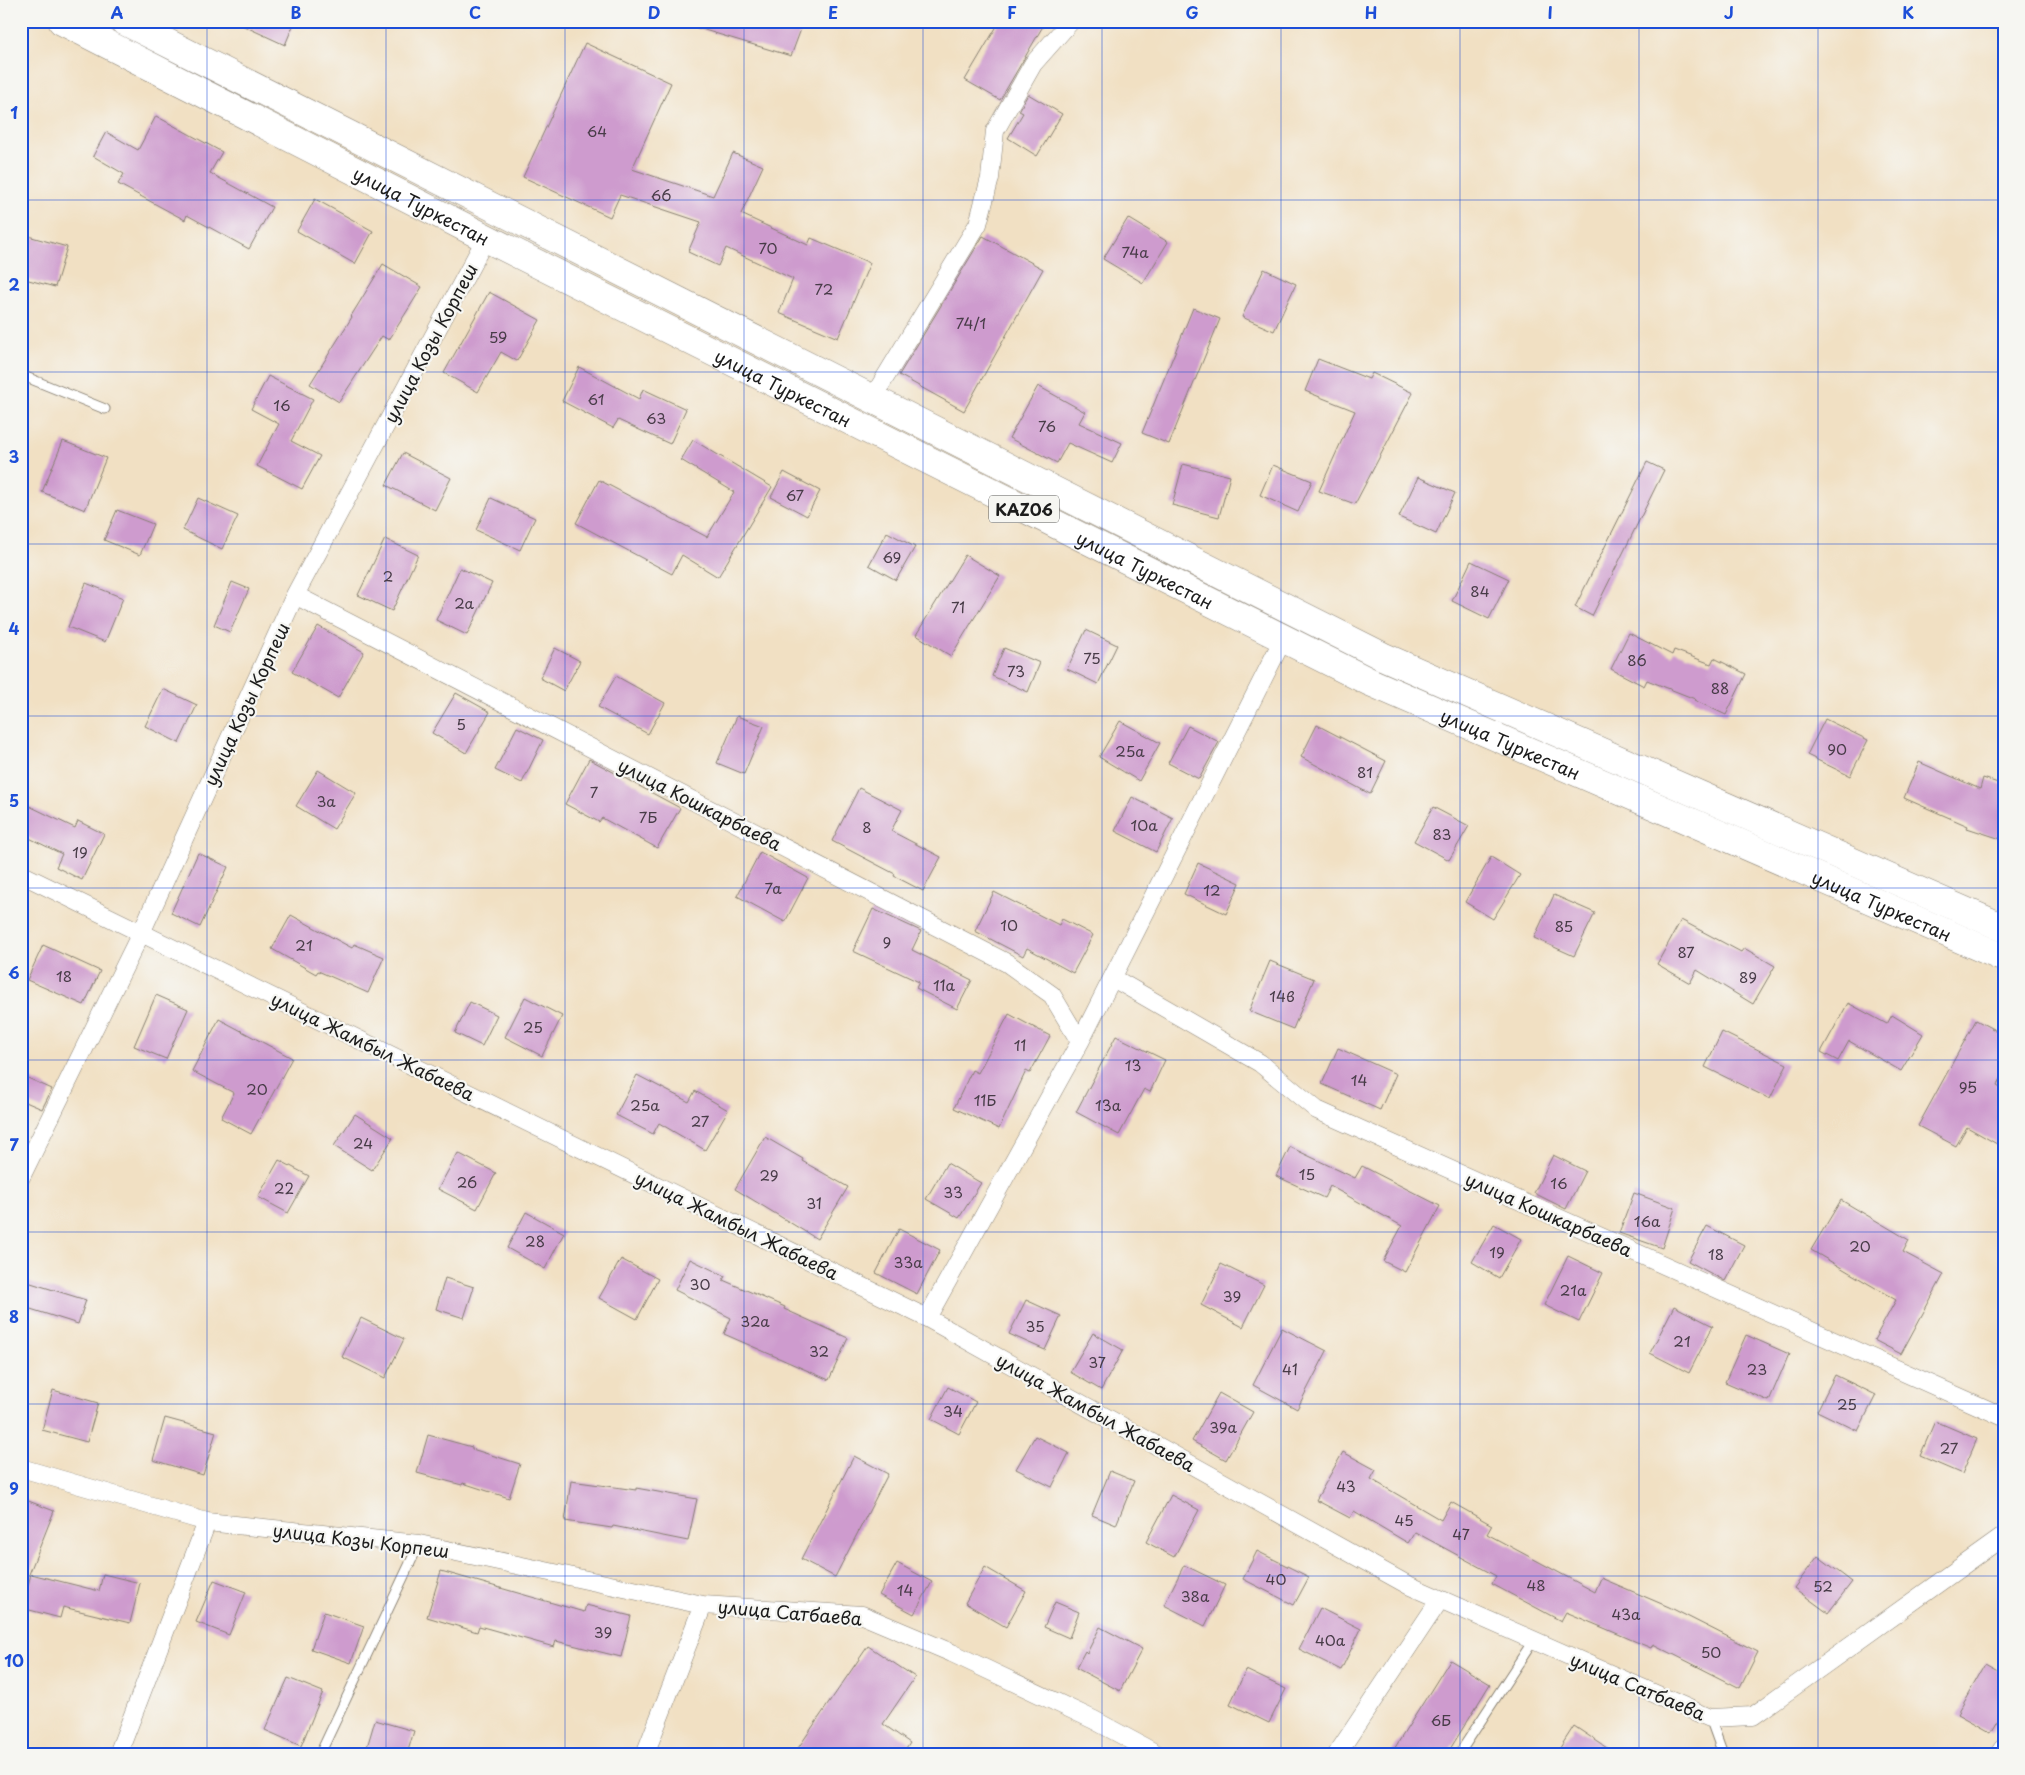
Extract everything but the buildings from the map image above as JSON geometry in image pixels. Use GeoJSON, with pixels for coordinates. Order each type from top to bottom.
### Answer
{"type":"FeatureCollection","features":[{"type":"Feature","properties":{"kind":"highway","name":"улица Туркестан"},"geometry":{"type":"LineString","coordinates":[[62,21],[486,238],[1370,682],[2004,958]]}},
{"type":"Feature","properties":{"kind":"highway","name":"улица Туркестан"},"geometry":{"type":"LineString","coordinates":[[124,21],[1382,656],[2004,928]]}},
{"type":"Feature","properties":{"kind":"highway"},"geometry":{"type":"LineString","coordinates":[[1370,682],[1382,656]]}},
{"type":"Feature","properties":{"kind":"street"},"geometry":{"type":"LineString","coordinates":[[872,399],[978,224],[990,178],[995,130],[1033,64],[1071,21]]}},
{"type":"Feature","properties":{"kind":"street","name":"улица Козы Корпеш"},"geometry":{"type":"LineString","coordinates":[[21,1177],[141,933],[296,595],[486,238]]}},
{"type":"Feature","properties":{"kind":"street","name":"улица Кошкарбаева"},"geometry":{"type":"LineString","coordinates":[[296,595],[1006,963],[1052,995],[1080,1042]]}},
{"type":"Feature","properties":{"kind":"street"},"geometry":{"type":"LineString","coordinates":[[927,1318],[1080,1042],[1283,639]]}},
{"type":"Feature","properties":{"kind":"street","name":"улица Жамбыл Жабаева"},"geometry":{"type":"LineString","coordinates":[[21,874],[927,1318],[1439,1601]]}},
{"type":"Feature","properties":{"kind":"street","name":"улица Кошкарбаева"},"geometry":{"type":"LineString","coordinates":[[1112,978],[1260,1063],[1317,1110],[2004,1417]]}},
{"type":"Feature","properties":{"kind":"street","name":"улица Козы Корпеш"},"geometry":{"type":"LineString","coordinates":[[21,1468],[207,1522],[419,1544],[703,1605]]}},
{"type":"Feature","properties":{"kind":"street"},"geometry":{"type":"LineString","coordinates":[[118,1754],[207,1522]]}},
{"type":"Feature","properties":{"kind":"street","name":"улица Сатбаева"},"geometry":{"type":"LineString","coordinates":[[1439,1601],[1710,1718],[1753,1716],[2004,1536]]}},
{"type":"Feature","properties":{"kind":"street"},"geometry":{"type":"LineString","coordinates":[[1337,1754],[1439,1601]]}},
{"type":"Feature","properties":{"kind":"street","name":"улица Сатбаева"},"geometry":{"type":"LineString","coordinates":[[645,1754],[703,1605],[862,1615],[952,1653],[1094,1720],[1157,1754]]}},
{"type":"Feature","properties":{"kind":"street"},"geometry":{"type":"LineString","coordinates":[[2000,1754],[2004,1748]]}},
{"type":"Feature","properties":{"kind":"lane"},"geometry":{"type":"LineString","coordinates":[[21,376],[105,409]]}},
{"type":"Feature","properties":{"kind":"lane"},"geometry":{"type":"LineString","coordinates":[[320,1754],[419,1544]]}},
{"type":"Feature","properties":{"kind":"lane"},"geometry":{"type":"LineString","coordinates":[[1459,1754],[1532,1641]]}},
{"type":"Feature","properties":{"kind":"lane"},"geometry":{"type":"LineString","coordinates":[[1710,1718],[1723,1754]]}}]}
